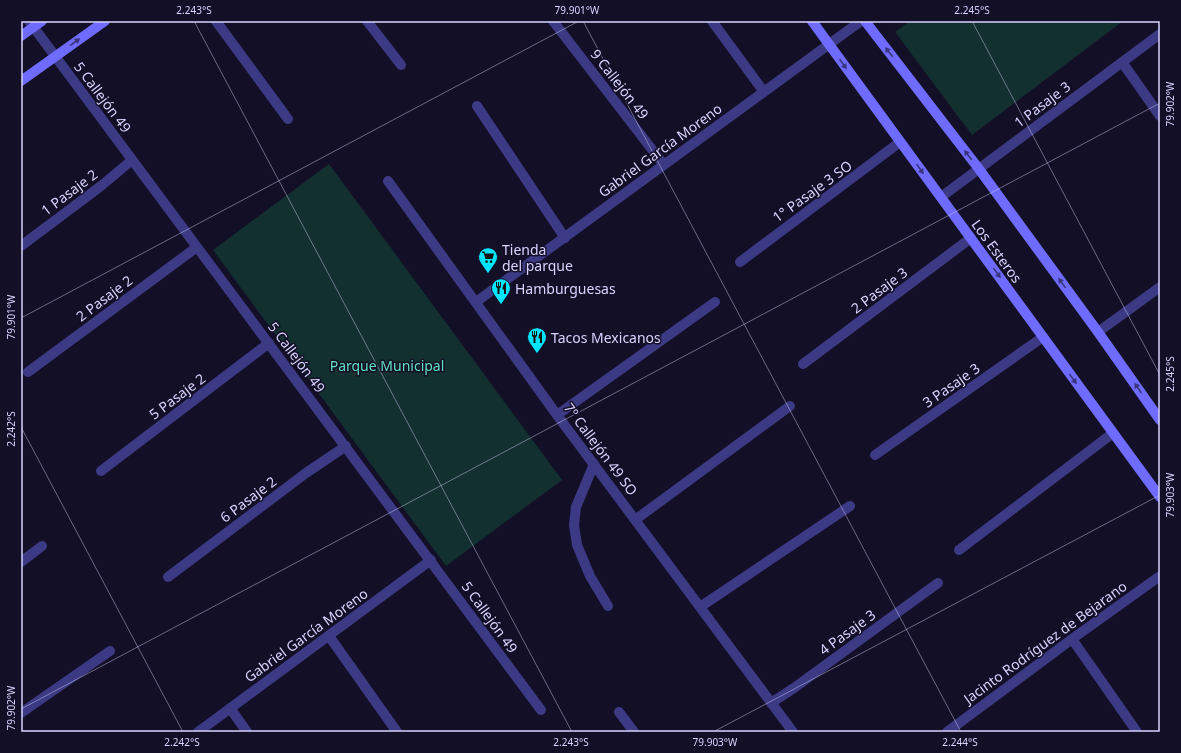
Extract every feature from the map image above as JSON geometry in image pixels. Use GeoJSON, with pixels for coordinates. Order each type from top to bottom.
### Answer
{"type":"FeatureCollection","features":[{"type":"Feature","properties":{"kind":"street"},"geometry":{"type":"LineString","coordinates":[[21,81],[105,21]]}},
{"type":"Feature","properties":{"kind":"street"},"geometry":{"type":"LineString","coordinates":[[216,21],[288,119]]}},
{"type":"Feature","properties":{"kind":"street"},"geometry":{"type":"LineString","coordinates":[[367,21],[401,65]]}},
{"type":"Feature","properties":{"kind":"street","name":"9 Callejón 49"},"geometry":{"type":"LineString","coordinates":[[553,21],[664,165]]}},
{"type":"Feature","properties":{"kind":"street"},"geometry":{"type":"LineString","coordinates":[[712,21],[764,92]]}},
{"type":"Feature","properties":{"kind":"street","name":"Los Esteros"},"geometry":{"type":"LineString","coordinates":[[812,21],[1160,497]]}},
{"type":"Feature","properties":{"kind":"street","name":"Gabriel García Moreno"},"geometry":{"type":"LineString","coordinates":[[476,302],[861,21]]}},
{"type":"Feature","properties":{"kind":"street"},"geometry":{"type":"LineString","coordinates":[[865,21],[979,169],[1160,420]]}},
{"type":"Feature","properties":{"kind":"street"},"geometry":{"type":"LineString","coordinates":[[21,36],[35,23]]}},
{"type":"Feature","properties":{"kind":"street","name":"5 Callejón 49"},"geometry":{"type":"LineString","coordinates":[[35,23],[56,56],[132,160],[431,560],[541,710]]}},
{"type":"Feature","properties":{"kind":"street","name":"1 Pasaje 3"},"geometry":{"type":"LineString","coordinates":[[941,197],[1160,34]]}},
{"type":"Feature","properties":{"kind":"street"},"geometry":{"type":"LineString","coordinates":[[1122,62],[1160,116]]}},
{"type":"Feature","properties":{"kind":"street"},"geometry":{"type":"LineString","coordinates":[[477,106],[565,238]]}},
{"type":"Feature","properties":{"kind":"street","name":"1° Pasaje 3 SO"},"geometry":{"type":"LineString","coordinates":[[740,262],[900,142]]}},
{"type":"Feature","properties":{"kind":"street","name":"1 Pasaje 2"},"geometry":{"type":"LineString","coordinates":[[21,246],[101,186],[132,160]]}},
{"type":"Feature","properties":{"kind":"street","name":"7º Callejón 49 SO"},"geometry":{"type":"LineString","coordinates":[[388,181],[635,520],[793,732]]}},
{"type":"Feature","properties":{"kind":"street","name":"2 Pasaje 3"},"geometry":{"type":"LineString","coordinates":[[803,364],[971,238]]}},
{"type":"Feature","properties":{"kind":"street","name":"2 Pasaje 2"},"geometry":{"type":"LineString","coordinates":[[28,372],[197,247]]}},
{"type":"Feature","properties":{"kind":"street"},"geometry":{"type":"LineString","coordinates":[[1098,332],[1160,287]]}},
{"type":"Feature","properties":{"kind":"street"},"geometry":{"type":"LineString","coordinates":[[558,415],[715,302]]}},
{"type":"Feature","properties":{"kind":"street","name":"3 Pasaje 3"},"geometry":{"type":"LineString","coordinates":[[875,455],[1043,338]]}},
{"type":"Feature","properties":{"kind":"street","name":"5 Pasaje 2"},"geometry":{"type":"LineString","coordinates":[[101,471],[269,343]]}},
{"type":"Feature","properties":{"kind":"street"},"geometry":{"type":"LineString","coordinates":[[635,520],[790,406]]}},
{"type":"Feature","properties":{"kind":"street"},"geometry":{"type":"LineString","coordinates":[[959,550],[1113,433]]}},
{"type":"Feature","properties":{"kind":"street","name":"6 Pasaje 2"},"geometry":{"type":"LineString","coordinates":[[168,577],[306,473],[346,446]]}},
{"type":"Feature","properties":{"kind":"street"},"geometry":{"type":"LineString","coordinates":[[594,464],[576,507],[574,525],[577,545],[590,576],[608,606]]}},
{"type":"Feature","properties":{"kind":"street"},"geometry":{"type":"LineString","coordinates":[[700,607],[850,506]]}},
{"type":"Feature","properties":{"kind":"street"},"geometry":{"type":"LineString","coordinates":[[21,562],[42,546]]}},
{"type":"Feature","properties":{"kind":"street","name":"Gabriel García Moreno"},"geometry":{"type":"LineString","coordinates":[[198,732],[431,560]]}},
{"type":"Feature","properties":{"kind":"street","name":"Jacinto Rodríguez de Bejarano"},"geometry":{"type":"LineString","coordinates":[[947,732],[1160,576]]}},
{"type":"Feature","properties":{"kind":"street","name":"4 Pasaje 3"},"geometry":{"type":"LineString","coordinates":[[771,703],[800,684],[938,583]]}},
{"type":"Feature","properties":{"kind":"street"},"geometry":{"type":"LineString","coordinates":[[329,636],[397,732]]}},
{"type":"Feature","properties":{"kind":"street"},"geometry":{"type":"LineString","coordinates":[[1072,639],[1137,732]]}},
{"type":"Feature","properties":{"kind":"street"},"geometry":{"type":"LineString","coordinates":[[21,713],[110,651]]}},
{"type":"Feature","properties":{"kind":"street"},"geometry":{"type":"LineString","coordinates":[[230,708],[247,732]]}},
{"type":"Feature","properties":{"kind":"street"},"geometry":{"type":"LineString","coordinates":[[620,712],[634,732]]}},
{"type":"Feature","properties":{"kind":"green space"},"geometry":{"type":"Polygon","coordinates":[[[910,21],[1123,21],[972,135],[895,32],[910,21]]]}},
{"type":"Feature","properties":{"kind":"green space","name":"Parque Municipal"},"geometry":{"type":"Polygon","coordinates":[[[329,164],[562,480],[446,566],[213,250],[329,164]]]}},
{"type":"Feature","properties":{"kind":"place","name":"Tienda del parque"},"geometry":{"type":"Point","coordinates":[488,274]}},
{"type":"Feature","properties":{"kind":"place","name":"Hamburguesas"},"geometry":{"type":"Point","coordinates":[501,305]}},
{"type":"Feature","properties":{"kind":"place","name":"Tacos Mexicanos"},"geometry":{"type":"Point","coordinates":[537,354]}}]}
